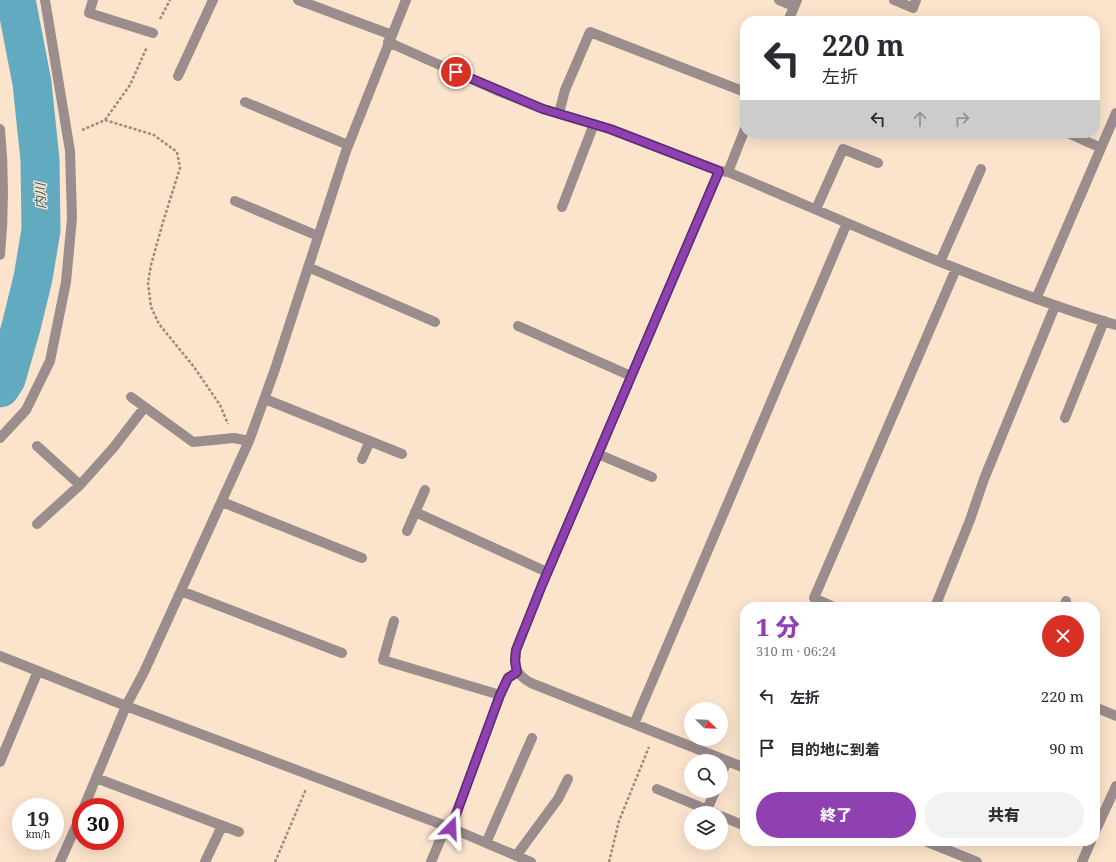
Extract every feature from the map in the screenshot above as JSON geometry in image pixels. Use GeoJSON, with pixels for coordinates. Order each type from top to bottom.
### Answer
{"type":"FeatureCollection","features":[{"type":"Feature","properties":{"kind":"street"},"geometry":{"type":"LineString","coordinates":[[0,438],[26,410],[50,361],[66,282],[72,218],[70,151],[44,0]]}},
{"type":"Feature","properties":{"kind":"street"},"geometry":{"type":"LineString","coordinates":[[93,0],[89,13],[153,33]]}},
{"type":"Feature","properties":{"kind":"street"},"geometry":{"type":"LineString","coordinates":[[178,76],[213,0]]}},
{"type":"Feature","properties":{"kind":"street"},"geometry":{"type":"LineString","coordinates":[[298,0],[390,39],[496,90],[543,109],[610,129],[816,209],[956,269],[1055,306],[1116,325]]}},
{"type":"Feature","properties":{"kind":"street"},"geometry":{"type":"LineString","coordinates":[[88,798],[126,706],[144,672],[249,441],[265,399],[348,145],[406,0]]}},
{"type":"Feature","properties":{"kind":"street"},"geometry":{"type":"LineString","coordinates":[[779,0],[796,3],[790,16]]}},
{"type":"Feature","properties":{"kind":"street"},"geometry":{"type":"LineString","coordinates":[[894,0],[913,8],[916,0]]}},
{"type":"Feature","properties":{"kind":"street"},"geometry":{"type":"LineString","coordinates":[[559,113],[565,90],[590,32],[740,90]]}},
{"type":"Feature","properties":{"kind":"street"},"geometry":{"type":"LineString","coordinates":[[245,102],[348,145]]}},
{"type":"Feature","properties":{"kind":"street"},"geometry":{"type":"LineString","coordinates":[[1036,299],[1101,148],[1113,126],[1116,113]]}},
{"type":"Feature","properties":{"kind":"street"},"geometry":{"type":"LineString","coordinates":[[562,207],[594,124]]}},
{"type":"Feature","properties":{"kind":"street"},"geometry":{"type":"LineString","coordinates":[[0,129],[4,189],[3,227],[0,255]]}},
{"type":"Feature","properties":{"kind":"street"},"geometry":{"type":"LineString","coordinates":[[710,754],[531,683],[522,678],[517,672],[515,661],[516,650],[547,572],[631,376],[723,172],[740,138]]}},
{"type":"Feature","properties":{"kind":"street"},"geometry":{"type":"LineString","coordinates":[[1079,138],[1101,148]]}},
{"type":"Feature","properties":{"kind":"street"},"geometry":{"type":"LineString","coordinates":[[816,209],[842,149],[878,163]]}},
{"type":"Feature","properties":{"kind":"street"},"geometry":{"type":"LineString","coordinates":[[940,262],[981,169]]}},
{"type":"Feature","properties":{"kind":"street"},"geometry":{"type":"LineString","coordinates":[[235,200],[318,236]]}},
{"type":"Feature","properties":{"kind":"street"},"geometry":{"type":"LineString","coordinates":[[634,724],[847,223]]}},
{"type":"Feature","properties":{"kind":"street"},"geometry":{"type":"LineString","coordinates":[[308,267],[435,322]]}},
{"type":"Feature","properties":{"kind":"street"},"geometry":{"type":"LineString","coordinates":[[823,602],[814,598],[956,269]]}},
{"type":"Feature","properties":{"kind":"street"},"geometry":{"type":"LineString","coordinates":[[937,602],[970,520],[984,479],[1055,306]]}},
{"type":"Feature","properties":{"kind":"street"},"geometry":{"type":"LineString","coordinates":[[1065,418],[1104,321]]}},
{"type":"Feature","properties":{"kind":"street"},"geometry":{"type":"LineString","coordinates":[[518,326],[631,376]]}},
{"type":"Feature","properties":{"kind":"street"},"geometry":{"type":"LineString","coordinates":[[131,397],[144,408],[193,442],[229,438],[249,441]]}},
{"type":"Feature","properties":{"kind":"street"},"geometry":{"type":"LineString","coordinates":[[265,399],[402,454]]}},
{"type":"Feature","properties":{"kind":"street"},"geometry":{"type":"LineString","coordinates":[[37,524],[80,485],[114,447],[144,408]]}},
{"type":"Feature","properties":{"kind":"street"},"geometry":{"type":"LineString","coordinates":[[362,460],[370,441]]}},
{"type":"Feature","properties":{"kind":"street"},"geometry":{"type":"LineString","coordinates":[[37,446],[80,485]]}},
{"type":"Feature","properties":{"kind":"street"},"geometry":{"type":"LineString","coordinates":[[598,454],[652,477]]}},
{"type":"Feature","properties":{"kind":"street"},"geometry":{"type":"LineString","coordinates":[[407,531],[424,490]]}},
{"type":"Feature","properties":{"kind":"street"},"geometry":{"type":"LineString","coordinates":[[222,502],[362,558]]}},
{"type":"Feature","properties":{"kind":"street"},"geometry":{"type":"LineString","coordinates":[[415,512],[547,572]]}},
{"type":"Feature","properties":{"kind":"street"},"geometry":{"type":"LineString","coordinates":[[181,591],[342,653]]}},
{"type":"Feature","properties":{"kind":"street"},"geometry":{"type":"LineString","coordinates":[[394,621],[383,660],[500,695]]}},
{"type":"Feature","properties":{"kind":"street"},"geometry":{"type":"LineString","coordinates":[[0,656],[126,706],[448,827],[531,862]]}},
{"type":"Feature","properties":{"kind":"street"},"geometry":{"type":"LineString","coordinates":[[0,762],[38,671]]}},
{"type":"Feature","properties":{"kind":"street"},"geometry":{"type":"LineString","coordinates":[[431,862],[448,827],[500,695],[508,678],[517,672]]}},
{"type":"Feature","properties":{"kind":"street"},"geometry":{"type":"LineString","coordinates":[[1100,709],[1116,716]]}},
{"type":"Feature","properties":{"kind":"street"},"geometry":{"type":"LineString","coordinates":[[486,843],[532,738]]}},
{"type":"Feature","properties":{"kind":"street"},"geometry":{"type":"LineString","coordinates":[[728,761],[740,766]]}},
{"type":"Feature","properties":{"kind":"street"},"geometry":{"type":"LineString","coordinates":[[96,778],[239,832]]}},
{"type":"Feature","properties":{"kind":"street"},"geometry":{"type":"LineString","coordinates":[[516,856],[558,799],[568,779]]}},
{"type":"Feature","properties":{"kind":"street"},"geometry":{"type":"LineString","coordinates":[[1100,821],[1116,786]]}},
{"type":"Feature","properties":{"kind":"street"},"geometry":{"type":"LineString","coordinates":[[657,789],[699,806]]}},
{"type":"Feature","properties":{"kind":"street"},"geometry":{"type":"LineString","coordinates":[[728,819],[740,824]]}},
{"type":"Feature","properties":{"kind":"street"},"geometry":{"type":"LineString","coordinates":[[205,862],[222,826]]}},
{"type":"Feature","properties":{"kind":"street"},"geometry":{"type":"LineString","coordinates":[[60,862],[72,835]]}},
{"type":"Feature","properties":{"kind":"street"},"geometry":{"type":"LineString","coordinates":[[937,846],[977,862]]}},
{"type":"Feature","properties":{"kind":"street"},"geometry":{"type":"LineString","coordinates":[[1082,862],[1089,846]]}},
{"type":"Feature","properties":{"kind":"path"},"geometry":{"type":"LineString","coordinates":[[68,136],[105,120],[130,85],[153,33],[170,0]]}},
{"type":"Feature","properties":{"kind":"path"},"geometry":{"type":"LineString","coordinates":[[105,120],[154,135],[177,152],[180,168],[151,265],[148,283],[151,307],[160,324],[194,367],[220,405],[228,423],[229,438]]}},
{"type":"Feature","properties":{"kind":"path"},"geometry":{"type":"LineString","coordinates":[[609,862],[619,821],[655,731]]}},
{"type":"Feature","properties":{"kind":"path"},"geometry":{"type":"LineString","coordinates":[[275,862],[312,776]]}},
{"type":"Feature","properties":{"kind":"waterway","name":"内川"},"geometry":{"type":"LineString","coordinates":[[0,388],[6,379],[21,327],[33,278],[41,230],[40,160],[32,83],[16,0]]}},
{"type":"Feature","properties":{"kind":"route"},"geometry":{"type":"LineString","coordinates":[[451,828],[500,695],[508,678],[517,672],[515,661],[516,650],[542,585],[719,171],[610,129],[543,109],[456,72]]}}]}
